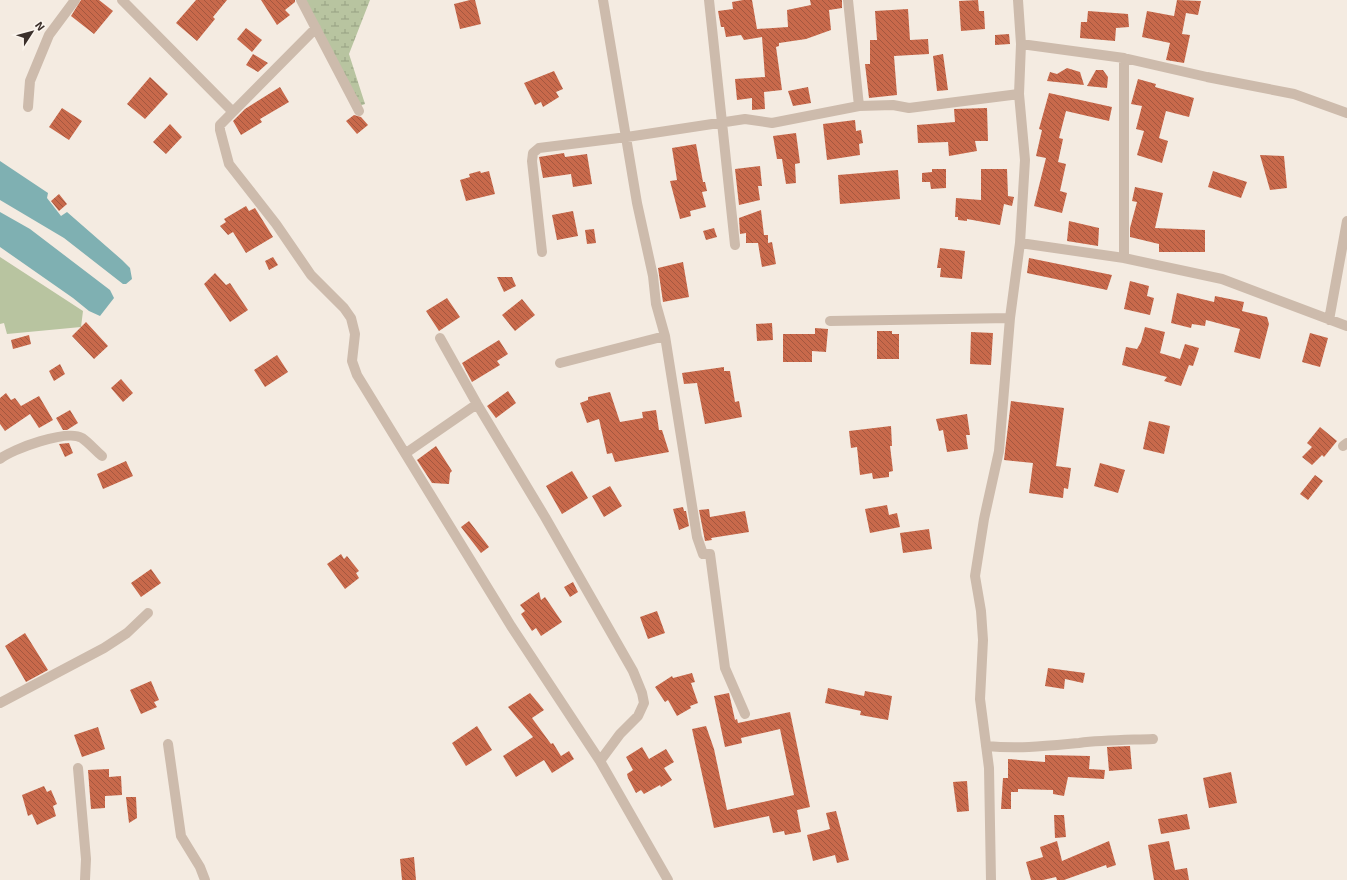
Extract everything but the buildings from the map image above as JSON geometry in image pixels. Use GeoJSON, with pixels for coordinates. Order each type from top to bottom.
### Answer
{"type":"FeatureCollection","features":[{"type":"Feature","properties":{"kind":"street"},"geometry":{"type":"LineString","coordinates":[[28,107],[30,81],[49,35],[75,0]]}},
{"type":"Feature","properties":{"kind":"street"},"geometry":{"type":"LineString","coordinates":[[122,0],[233,112]]}},
{"type":"Feature","properties":{"kind":"street"},"geometry":{"type":"LineString","coordinates":[[301,0],[359,111]]}},
{"type":"Feature","properties":{"kind":"street"},"geometry":{"type":"LineString","coordinates":[[603,0],[637,203],[653,276],[656,304],[665,336],[697,537],[703,554],[710,554],[725,668],[745,714]]}},
{"type":"Feature","properties":{"kind":"street"},"geometry":{"type":"LineString","coordinates":[[708,0],[720,122],[735,245]]}},
{"type":"Feature","properties":{"kind":"street"},"geometry":{"type":"LineString","coordinates":[[848,0],[859,106]]}},
{"type":"Feature","properties":{"kind":"street"},"geometry":{"type":"LineString","coordinates":[[991,880],[989,768],[980,699],[983,640],[982,611],[975,576],[984,519],[999,451],[1010,318],[1020,243],[1025,160],[1019,94],[1021,44],[1018,0]]}},
{"type":"Feature","properties":{"kind":"street"},"geometry":{"type":"LineString","coordinates":[[316,28],[220,125],[229,164],[276,224],[311,275],[344,308],[351,318],[355,334],[352,361],[357,374],[511,626],[600,761],[668,880]]}},
{"type":"Feature","properties":{"kind":"street"},"geometry":{"type":"LineString","coordinates":[[1021,44],[1124,58],[1207,77],[1294,94],[1347,113]]}},
{"type":"Feature","properties":{"kind":"street"},"geometry":{"type":"LineString","coordinates":[[1124,58],[1124,258]]}},
{"type":"Feature","properties":{"kind":"street"},"geometry":{"type":"LineString","coordinates":[[542,252],[532,161],[533,153],[539,148],[627,137],[745,119],[772,123],[859,106],[893,105],[908,108],[1019,94]]}},
{"type":"Feature","properties":{"kind":"street"},"geometry":{"type":"LineString","coordinates":[[1328,320],[1347,221]]}},
{"type":"Feature","properties":{"kind":"street"},"geometry":{"type":"LineString","coordinates":[[1020,243],[1124,258],[1222,279],[1347,326]]}},
{"type":"Feature","properties":{"kind":"street"},"geometry":{"type":"LineString","coordinates":[[830,322],[1010,318]]}},
{"type":"Feature","properties":{"kind":"street"},"geometry":{"type":"LineString","coordinates":[[560,363],[665,336]]}},
{"type":"Feature","properties":{"kind":"street"},"geometry":{"type":"LineString","coordinates":[[440,338],[477,404],[545,517],[632,671],[642,693],[644,703],[638,716],[620,734],[600,761]]}},
{"type":"Feature","properties":{"kind":"street"},"geometry":{"type":"LineString","coordinates":[[406,453],[477,404]]}},
{"type":"Feature","properties":{"kind":"street"},"geometry":{"type":"LineString","coordinates":[[0,459],[8,453],[30,443],[71,436],[81,437],[102,456]]}},
{"type":"Feature","properties":{"kind":"street"},"geometry":{"type":"LineString","coordinates":[[0,703],[104,648],[127,634],[148,613]]}},
{"type":"Feature","properties":{"kind":"street"},"geometry":{"type":"LineString","coordinates":[[986,746],[1008,748],[1046,747],[1079,743],[1152,739]]}},
{"type":"Feature","properties":{"kind":"street"},"geometry":{"type":"LineString","coordinates":[[168,744],[181,836],[200,867],[205,880]]}},
{"type":"Feature","properties":{"kind":"street"},"geometry":{"type":"LineString","coordinates":[[78,768],[86,859],[85,880]]}},
{"type":"Feature","properties":{"kind":"green space"},"geometry":{"type":"Polygon","coordinates":[[[301,0],[370,0],[349,54],[365,104],[357,107],[301,0]]]}},
{"type":"Feature","properties":{"kind":"green space"},"geometry":{"type":"Polygon","coordinates":[[[0,257],[83,311],[81,327],[7,334],[4,323],[0,324],[0,257]]]}},
{"type":"Feature","properties":{"kind":"water"},"geometry":{"type":"Polygon","coordinates":[[[0,161],[48,193],[47,198],[61,216],[67,212],[122,260],[130,268],[132,279],[126,284],[123,284],[64,238],[0,200],[0,161]]]}},
{"type":"Feature","properties":{"kind":"water"},"geometry":{"type":"Polygon","coordinates":[[[0,212],[30,229],[110,290],[114,298],[100,316],[89,311],[73,298],[0,247],[0,212]]]}}]}
